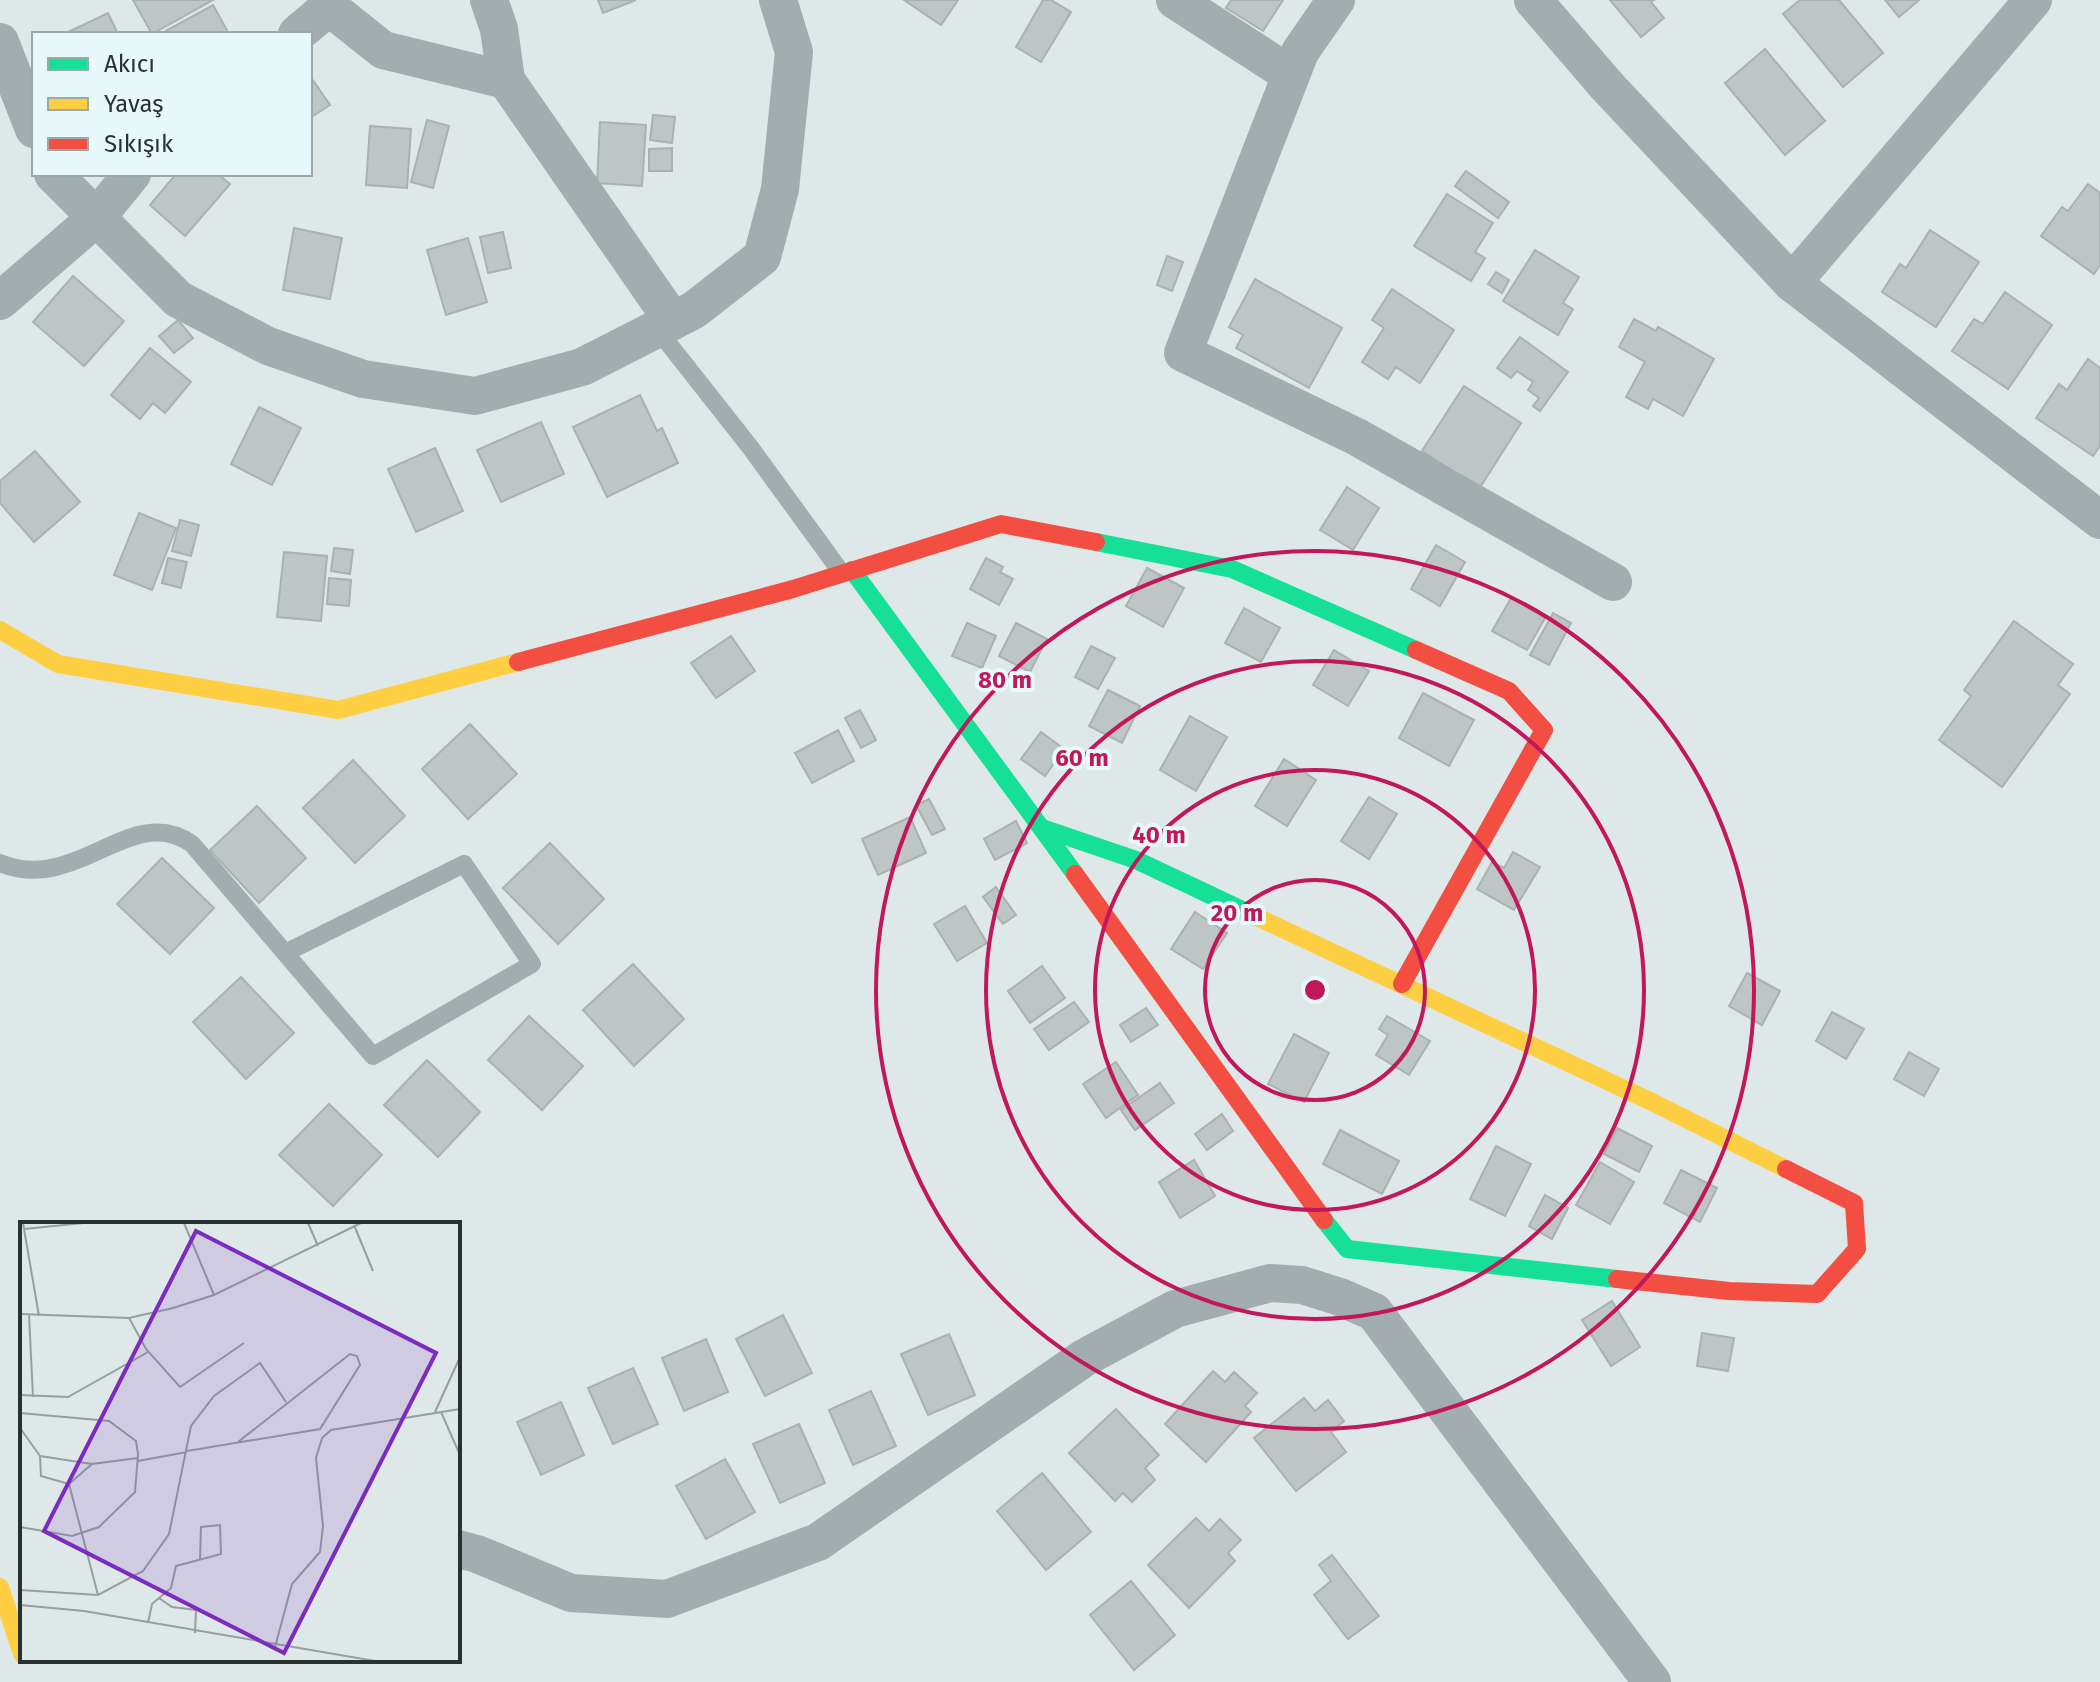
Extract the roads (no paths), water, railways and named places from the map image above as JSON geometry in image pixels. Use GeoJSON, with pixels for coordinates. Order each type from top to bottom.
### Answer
{"type":"FeatureCollection","features":[{"type":"Feature","properties":{"kind":"street"},"geometry":{"type":"LineString","coordinates":[[489,0],[499,29],[506,80],[665,325]]}},
{"type":"Feature","properties":{"kind":"street"},"geometry":{"type":"LineString","coordinates":[[55,176],[178,299],[268,346],[363,379],[475,396],[582,367],[694,310],[762,257],[780,189],[794,52],[778,0]]}},
{"type":"Feature","properties":{"kind":"street"},"geometry":{"type":"LineString","coordinates":[[1175,0],[1291,75]]}},
{"type":"Feature","properties":{"kind":"street"},"geometry":{"type":"LineString","coordinates":[[1336,0],[1300,52],[1183,353],[1357,437],[1613,582]]}},
{"type":"Feature","properties":{"kind":"street"},"geometry":{"type":"LineString","coordinates":[[1533,0],[1607,86],[1792,283],[2100,520]]}},
{"type":"Feature","properties":{"kind":"street"},"geometry":{"type":"LineString","coordinates":[[1792,283],[2033,0]]}},
{"type":"Feature","properties":{"kind":"street"},"geometry":{"type":"LineString","coordinates":[[299,32],[328,4],[383,50],[506,80]]}},
{"type":"Feature","properties":{"kind":"street"},"geometry":{"type":"LineString","coordinates":[[0,42],[32,124]]}},
{"type":"Feature","properties":{"kind":"street"},"geometry":{"type":"LineString","coordinates":[[0,301],[97,217],[130,176]]}},
{"type":"Feature","properties":{"kind":"street"},"geometry":{"type":"LineString","coordinates":[[0,630],[58,664],[338,710],[847,572],[1001,524],[1232,569],[1509,691],[1544,730],[1402,984]]}},
{"type":"Feature","properties":{"kind":"street"},"geometry":{"type":"LineString","coordinates":[[847,572],[1042,828],[1303,1193],[1347,1249],[1729,1291],[1817,1294],[1857,1249],[1854,1203],[1652,1102],[1136,860],[1042,828]]}},
{"type":"Feature","properties":{"kind":"street"},"geometry":{"type":"LineString","coordinates":[[460,1550],[571,1593],[667,1599],[818,1542],[1084,1358],[1175,1309],[1270,1283],[1302,1285],[1374,1312],[1652,1682]]}},
{"type":"Feature","properties":{"kind":"street"},"geometry":{"type":"LineString","coordinates":[[10,1606],[20,1643]]}},
{"type":"Feature","properties":{"kind":"lane"},"geometry":{"type":"LineString","coordinates":[[665,325],[750,447],[847,572]]}},
{"type":"Feature","properties":{"kind":"lane"},"geometry":{"type":"LineString","coordinates":[[0,863],[22,870],[43,870],[62,867],[144,832],[166,831],[180,835],[192,844],[285,953],[373,1056],[532,964],[464,864],[285,953]]}}]}
